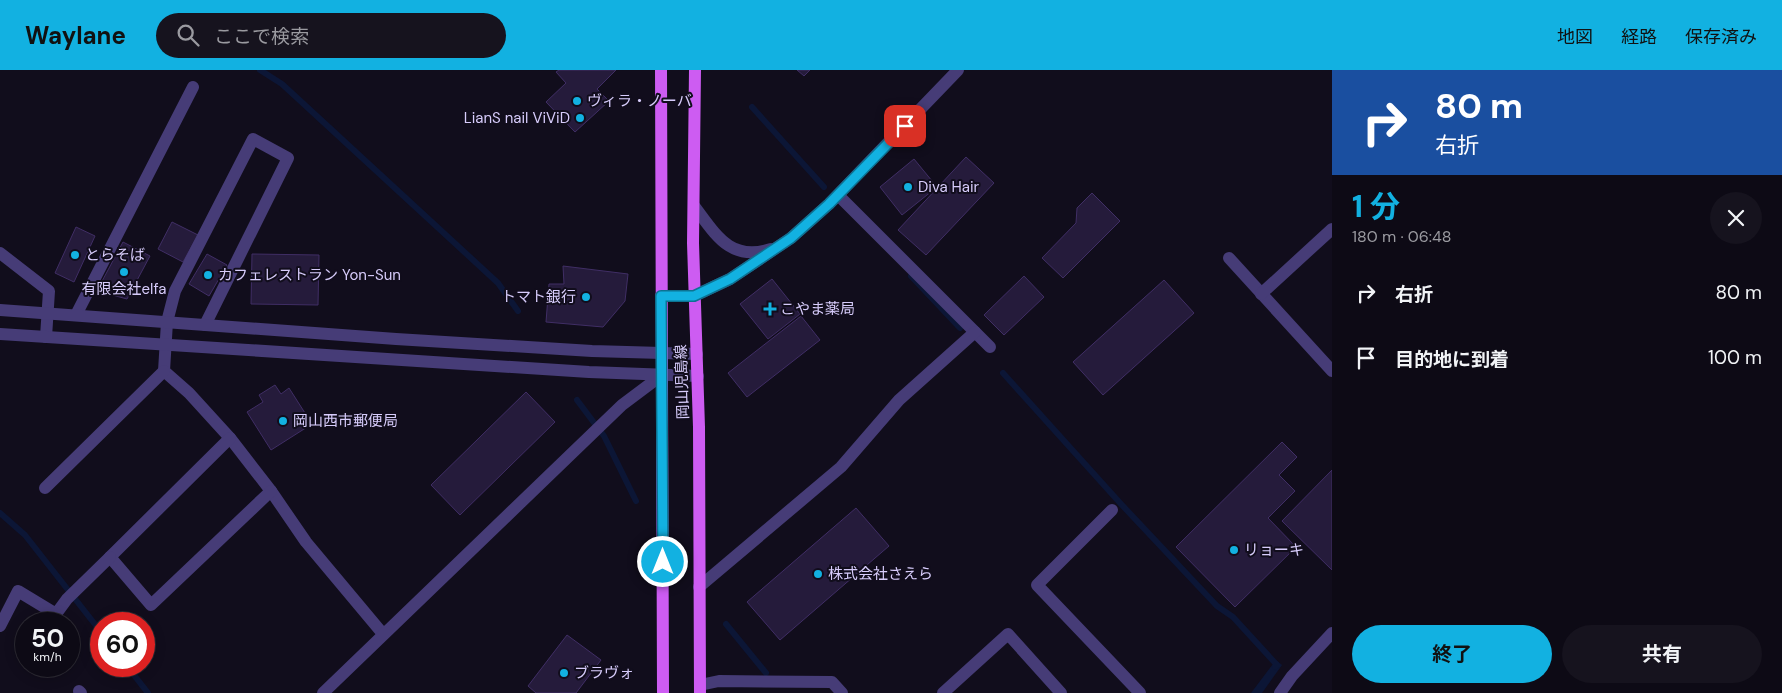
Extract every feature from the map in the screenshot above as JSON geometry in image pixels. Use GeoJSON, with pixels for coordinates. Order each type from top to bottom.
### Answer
{"type":"FeatureCollection","features":[{"type":"Feature","properties":{"kind":"main road","name":"岡山児島線"},"geometry":{"type":"LineString","coordinates":[[661,70],[663,693]]}},
{"type":"Feature","properties":{"kind":"main road","name":"岡山児島線"},"geometry":{"type":"LineString","coordinates":[[695,70],[693,243],[700,427],[700,689]]}},
{"type":"Feature","properties":{"kind":"street"},"geometry":{"type":"LineString","coordinates":[[661,296],[694,296],[730,279],[791,238],[838,195],[958,70]]}},
{"type":"Feature","properties":{"kind":"street"},"geometry":{"type":"LineString","coordinates":[[76,315],[193,87]]}},
{"type":"Feature","properties":{"kind":"street"},"geometry":{"type":"LineString","coordinates":[[45,488],[164,371],[167,322],[176,290],[252,139],[288,158],[206,325]]}},
{"type":"Feature","properties":{"kind":"street"},"geometry":{"type":"LineString","coordinates":[[838,195],[990,348]]}},
{"type":"Feature","properties":{"kind":"street"},"geometry":{"type":"LineString","coordinates":[[694,206],[719,239],[734,250],[745,253],[764,251],[780,246]]}},
{"type":"Feature","properties":{"kind":"street"},"geometry":{"type":"LineString","coordinates":[[1261,294],[1332,229]]}},
{"type":"Feature","properties":{"kind":"street"},"geometry":{"type":"LineString","coordinates":[[0,252],[49,291],[46,336]]}},
{"type":"Feature","properties":{"kind":"street"},"geometry":{"type":"LineString","coordinates":[[1229,258],[1331,369]]}},
{"type":"Feature","properties":{"kind":"street"},"geometry":{"type":"LineString","coordinates":[[0,310],[592,352],[697,354]]}},
{"type":"Feature","properties":{"kind":"street"},"geometry":{"type":"LineString","coordinates":[[699,587],[841,467],[899,400],[975,332]]}},
{"type":"Feature","properties":{"kind":"street"},"geometry":{"type":"LineString","coordinates":[[0,334],[589,372],[698,376]]}},
{"type":"Feature","properties":{"kind":"street"},"geometry":{"type":"LineString","coordinates":[[164,371],[189,393],[230,438],[271,491],[306,542],[383,634]]}},
{"type":"Feature","properties":{"kind":"street"},"geometry":{"type":"LineString","coordinates":[[323,693],[592,433],[622,405],[662,375]]}},
{"type":"Feature","properties":{"kind":"street"},"geometry":{"type":"LineString","coordinates":[[0,626],[18,591],[56,614],[71,595],[230,438]]}},
{"type":"Feature","properties":{"kind":"street"},"geometry":{"type":"LineString","coordinates":[[110,557],[151,604],[271,491]]}},
{"type":"Feature","properties":{"kind":"street"},"geometry":{"type":"LineString","coordinates":[[1112,510],[1037,585],[1140,693]]}},
{"type":"Feature","properties":{"kind":"street"},"geometry":{"type":"LineString","coordinates":[[1280,693],[1292,676],[1332,633]]}},
{"type":"Feature","properties":{"kind":"street"},"geometry":{"type":"LineString","coordinates":[[943,693],[1008,634],[1061,693]]}},
{"type":"Feature","properties":{"kind":"street"},"geometry":{"type":"LineString","coordinates":[[700,689],[719,681],[832,682],[842,693]]}},
{"type":"Feature","properties":{"kind":"water"},"geometry":{"type":"Polygon","coordinates":[[[1276,660],[1282,665],[1262,693],[1251,693],[1276,660]]]}},
{"type":"Feature","properties":{"kind":"building","name":"ヴィラ・ノーバ"},"geometry":{"type":"Polygon","coordinates":[[[559,70],[616,70],[597,89],[609,101],[575,132],[546,102],[566,83],[556,72],[559,70]]]}},
{"type":"Feature","properties":{"kind":"building"},"geometry":{"type":"Polygon","coordinates":[[[797,70],[810,70],[804,76],[797,70]]]}},
{"type":"Feature","properties":{"kind":"building"},"geometry":{"type":"Polygon","coordinates":[[[966,157],[994,183],[926,255],[898,230],[966,157]]]}},
{"type":"Feature","properties":{"kind":"building"},"geometry":{"type":"Polygon","coordinates":[[[914,159],[937,187],[902,215],[880,187],[914,159]]]}},
{"type":"Feature","properties":{"kind":"building"},"geometry":{"type":"Polygon","coordinates":[[[1092,193],[1120,221],[1063,278],[1042,258],[1076,223],[1077,208],[1092,193]]]}},
{"type":"Feature","properties":{"kind":"building"},"geometry":{"type":"Polygon","coordinates":[[[172,222],[198,235],[183,262],[158,249],[172,222]]]}},
{"type":"Feature","properties":{"kind":"building"},"geometry":{"type":"Polygon","coordinates":[[[76,227],[95,236],[74,282],[55,273],[76,227]]]}},
{"type":"Feature","properties":{"kind":"building"},"geometry":{"type":"Polygon","coordinates":[[[123,242],[150,256],[127,299],[105,293],[100,285],[123,242]]]}},
{"type":"Feature","properties":{"kind":"building"},"geometry":{"type":"Polygon","coordinates":[[[207,254],[227,265],[209,296],[189,284],[207,254]]]}},
{"type":"Feature","properties":{"kind":"building"},"geometry":{"type":"Polygon","coordinates":[[[252,254],[319,255],[318,305],[251,304],[252,254]]]}},
{"type":"Feature","properties":{"kind":"building"},"geometry":{"type":"Polygon","coordinates":[[[563,266],[628,274],[625,301],[603,327],[546,322],[549,284],[564,284],[563,266]]]}},
{"type":"Feature","properties":{"kind":"building"},"geometry":{"type":"Polygon","coordinates":[[[1024,276],[1044,297],[1004,335],[984,315],[1024,276]]]}},
{"type":"Feature","properties":{"kind":"building"},"geometry":{"type":"Polygon","coordinates":[[[772,279],[800,314],[768,339],[740,304],[772,279]]]}},
{"type":"Feature","properties":{"kind":"building"},"geometry":{"type":"Polygon","coordinates":[[[1164,280],[1194,313],[1103,395],[1073,362],[1164,280]]]}},
{"type":"Feature","properties":{"kind":"building"},"geometry":{"type":"Polygon","coordinates":[[[801,316],[820,340],[747,397],[728,373],[801,316]]]}},
{"type":"Feature","properties":{"kind":"building"},"geometry":{"type":"Polygon","coordinates":[[[275,385],[281,394],[289,388],[312,424],[271,450],[247,412],[263,402],[259,395],[275,385]]]}},
{"type":"Feature","properties":{"kind":"building"},"geometry":{"type":"Polygon","coordinates":[[[526,392],[555,422],[460,515],[431,485],[526,392]]]}},
{"type":"Feature","properties":{"kind":"building"},"geometry":{"type":"Polygon","coordinates":[[[1282,442],[1297,457],[1279,475],[1295,491],[1268,518],[1296,547],[1235,607],[1176,547],[1282,442]]]}},
{"type":"Feature","properties":{"kind":"building"},"geometry":{"type":"Polygon","coordinates":[[[1332,470],[1332,570],[1282,521],[1332,470]]]}},
{"type":"Feature","properties":{"kind":"building"},"geometry":{"type":"Polygon","coordinates":[[[856,508],[889,546],[780,640],[747,602],[856,508]]]}},
{"type":"Feature","properties":{"kind":"building"},"geometry":{"type":"Polygon","coordinates":[[[567,635],[601,660],[576,693],[536,693],[528,686],[567,635]]]}},
{"type":"Feature","properties":{"kind":"waterway"},"geometry":{"type":"LineString","coordinates":[[260,70],[282,84],[498,283],[518,311]]}},
{"type":"Feature","properties":{"kind":"waterway"},"geometry":{"type":"LineString","coordinates":[[752,107],[824,187]]}},
{"type":"Feature","properties":{"kind":"waterway"},"geometry":{"type":"LineString","coordinates":[[911,276],[960,328]]}},
{"type":"Feature","properties":{"kind":"waterway"},"geometry":{"type":"LineString","coordinates":[[1003,373],[1121,504],[1217,606],[1233,617],[1277,665],[1275,667]]}},
{"type":"Feature","properties":{"kind":"waterway"},"geometry":{"type":"LineString","coordinates":[[577,400],[604,436],[636,501]]}},
{"type":"Feature","properties":{"kind":"waterway"},"geometry":{"type":"LineString","coordinates":[[0,513],[25,535],[90,618]]}},
{"type":"Feature","properties":{"kind":"waterway"},"geometry":{"type":"LineString","coordinates":[[726,624],[766,673]]}},
{"type":"Feature","properties":{"kind":"waterway"},"geometry":{"type":"LineString","coordinates":[[136,677],[148,693]]}},
{"type":"Feature","properties":{"kind":"place","name":"ヴィラ・ノーバ"},"geometry":{"type":"Point","coordinates":[577,101]}},
{"type":"Feature","properties":{"kind":"place","name":"LianS nail ViViD"},"geometry":{"type":"Point","coordinates":[580,118]}},
{"type":"Feature","properties":{"kind":"place","name":"Diva Hair"},"geometry":{"type":"Point","coordinates":[908,187]}},
{"type":"Feature","properties":{"kind":"place","name":"とらそば"},"geometry":{"type":"Point","coordinates":[75,255]}},
{"type":"Feature","properties":{"kind":"place","name":"有限会社elfa"},"geometry":{"type":"Point","coordinates":[124,272]}},
{"type":"Feature","properties":{"kind":"place","name":"カフェレストラン Yon-Sun"},"geometry":{"type":"Point","coordinates":[208,275]}},
{"type":"Feature","properties":{"kind":"place","name":"トマト銀行"},"geometry":{"type":"Point","coordinates":[586,297]}},
{"type":"Feature","properties":{"kind":"place","name":"こやま薬局"},"geometry":{"type":"Point","coordinates":[770,309]}},
{"type":"Feature","properties":{"kind":"place","name":"岡山西市郵便局"},"geometry":{"type":"Point","coordinates":[283,421]}},
{"type":"Feature","properties":{"kind":"place","name":"リョーキ"},"geometry":{"type":"Point","coordinates":[1234,550]}},
{"type":"Feature","properties":{"kind":"place","name":"株式会社さえら"},"geometry":{"type":"Point","coordinates":[818,574]}},
{"type":"Feature","properties":{"kind":"place","name":"ブラヴォ"},"geometry":{"type":"Point","coordinates":[564,673]}},
{"type":"Feature","properties":{"kind":"route"},"geometry":{"type":"LineString","coordinates":[[663,562],[661,296],[694,296],[730,279],[791,238],[829,204],[905,126]]}}]}
